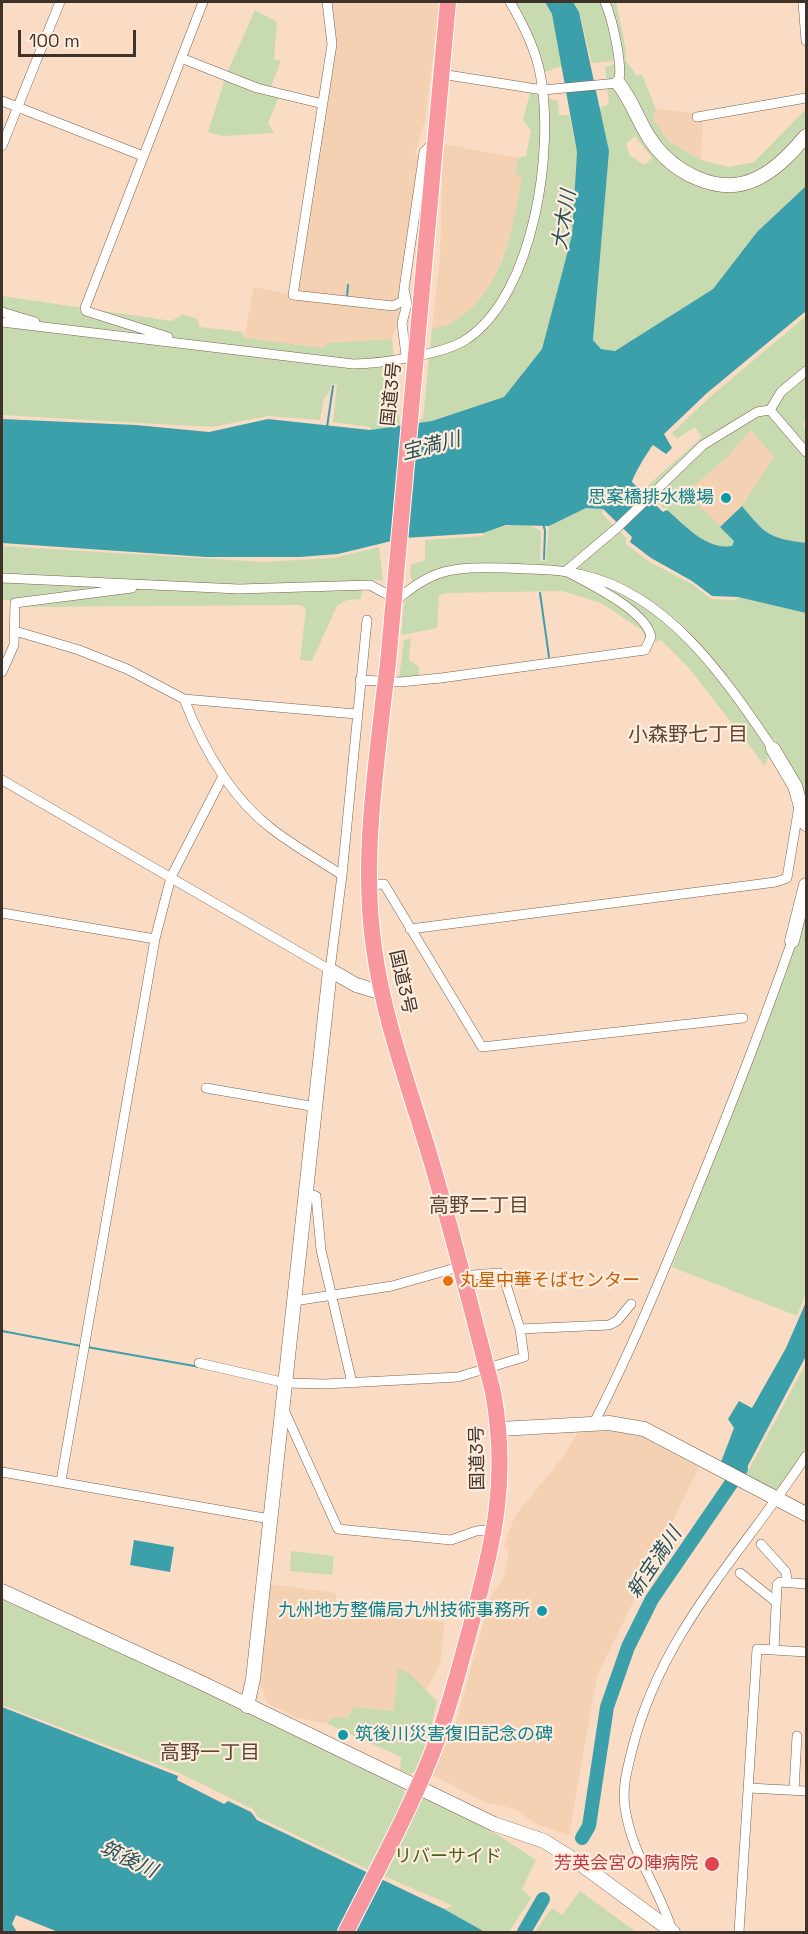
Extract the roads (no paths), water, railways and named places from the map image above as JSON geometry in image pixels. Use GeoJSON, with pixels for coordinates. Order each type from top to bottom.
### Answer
{"type":"FeatureCollection","features":[{"type":"Feature","properties":{"kind":"highway","name":"国道3号"},"geometry":{"type":"LineString","coordinates":[[346,1932],[431,1756],[453,1689],[496,1529],[500,1489],[499,1430],[487,1368],[383,993],[374,948],[369,885],[369,832],[388,663],[412,358],[448,2]]}},
{"type":"Feature","properties":{"kind":"street"},"geometry":{"type":"LineString","coordinates":[[2,146],[60,2]]}},
{"type":"Feature","properties":{"kind":"street"},"geometry":{"type":"LineString","coordinates":[[175,342],[167,337],[86,311],[85,308],[203,2]]}},
{"type":"Feature","properties":{"kind":"street"},"geometry":{"type":"LineString","coordinates":[[327,2],[332,44],[293,295],[393,306],[403,300],[424,152],[435,141]]}},
{"type":"Feature","properties":{"kind":"street"},"geometry":{"type":"LineString","coordinates":[[2,322],[353,364],[412,358],[436,352],[468,339],[487,320],[510,287],[519,266],[536,208],[543,146],[543,90],[531,42],[510,2]]}},
{"type":"Feature","properties":{"kind":"street"},"geometry":{"type":"LineString","coordinates":[[605,2],[615,38],[619,70],[618,84],[626,94],[650,139],[663,155],[682,171],[700,180],[719,184],[738,184],[756,179],[785,159],[807,136]]}},
{"type":"Feature","properties":{"kind":"street"},"geometry":{"type":"LineString","coordinates":[[802,2],[807,41]]}},
{"type":"Feature","properties":{"kind":"street"},"geometry":{"type":"LineString","coordinates":[[181,58],[256,88],[323,104]]}},
{"type":"Feature","properties":{"kind":"street"},"geometry":{"type":"LineString","coordinates":[[441,74],[543,90],[618,84]]}},
{"type":"Feature","properties":{"kind":"street"},"geometry":{"type":"LineString","coordinates":[[697,117],[807,98]]}},
{"type":"Feature","properties":{"kind":"street"},"geometry":{"type":"LineString","coordinates":[[2,101],[143,156]]}},
{"type":"Feature","properties":{"kind":"street"},"geometry":{"type":"LineString","coordinates":[[404,289],[407,304],[402,323],[412,358]]}},
{"type":"Feature","properties":{"kind":"street"},"geometry":{"type":"LineString","coordinates":[[2,312],[46,327]]}},
{"type":"Feature","properties":{"kind":"street"},"geometry":{"type":"LineString","coordinates":[[770,410],[780,392],[807,371]]}},
{"type":"Feature","properties":{"kind":"street"},"geometry":{"type":"LineString","coordinates":[[770,410],[807,452]]}},
{"type":"Feature","properties":{"kind":"street"},"geometry":{"type":"LineString","coordinates":[[566,571],[617,528],[718,434],[757,412],[770,410]]}},
{"type":"Feature","properties":{"kind":"street"},"geometry":{"type":"LineString","coordinates":[[2,578],[239,588],[370,585],[392,601],[429,575],[448,570],[493,568],[566,571],[613,584],[650,606],[712,663],[773,749],[800,800],[807,824]]}},
{"type":"Feature","properties":{"kind":"street"},"geometry":{"type":"LineString","coordinates":[[360,680],[395,682],[441,678],[645,650],[651,637],[647,625],[618,600],[566,571]]}},
{"type":"Feature","properties":{"kind":"street"},"geometry":{"type":"LineString","coordinates":[[2,604],[13,606],[19,602],[126,591],[137,585]]}},
{"type":"Feature","properties":{"kind":"street"},"geometry":{"type":"LineString","coordinates":[[2,672],[13,651],[15,631],[13,606]]}},
{"type":"Feature","properties":{"kind":"street"},"geometry":{"type":"LineString","coordinates":[[247,1706],[253,1679],[286,1383],[342,875],[367,620]]}},
{"type":"Feature","properties":{"kind":"street"},"geometry":{"type":"LineString","coordinates":[[15,631],[80,650],[127,669],[184,699],[356,714]]}},
{"type":"Feature","properties":{"kind":"street"},"geometry":{"type":"LineString","coordinates":[[184,699],[214,766],[271,828],[342,875]]}},
{"type":"Feature","properties":{"kind":"street"},"geometry":{"type":"LineString","coordinates":[[61,1481],[155,939],[171,877],[223,776]]}},
{"type":"Feature","properties":{"kind":"street"},"geometry":{"type":"LineString","coordinates":[[2,780],[330,970],[356,984],[383,993]]}},
{"type":"Feature","properties":{"kind":"street"},"geometry":{"type":"LineString","coordinates":[[410,929],[750,886],[787,878],[800,800]]}},
{"type":"Feature","properties":{"kind":"street"},"geometry":{"type":"LineString","coordinates":[[369,885],[384,884],[482,1047],[743,1018]]}},
{"type":"Feature","properties":{"kind":"street"},"geometry":{"type":"LineString","coordinates":[[594,1423],[624,1364],[768,1014],[792,941],[807,885]]}},
{"type":"Feature","properties":{"kind":"street"},"geometry":{"type":"LineString","coordinates":[[2,913],[155,939]]}},
{"type":"Feature","properties":{"kind":"street"},"geometry":{"type":"LineString","coordinates":[[207,1088],[316,1107]]}},
{"type":"Feature","properties":{"kind":"street"},"geometry":{"type":"LineString","coordinates":[[306,1193],[316,1196],[321,1250],[352,1383]]}},
{"type":"Feature","properties":{"kind":"street"},"geometry":{"type":"LineString","coordinates":[[199,1363],[286,1383],[352,1383],[458,1377],[524,1357],[520,1329],[503,1275],[499,1273],[460,1271],[392,1286],[294,1301]]}},
{"type":"Feature","properties":{"kind":"street"},"geometry":{"type":"LineString","coordinates":[[520,1329],[609,1325],[617,1321],[630,1304]]}},
{"type":"Feature","properties":{"kind":"street"},"geometry":{"type":"LineString","coordinates":[[283,1407],[338,1529],[451,1540],[476,1531],[496,1529]]}},
{"type":"Feature","properties":{"kind":"street"},"geometry":{"type":"LineString","coordinates":[[499,1430],[594,1423],[644,1429],[807,1514]]}},
{"type":"Feature","properties":{"kind":"street"},"geometry":{"type":"LineString","coordinates":[[673,1932],[665,1909],[633,1847],[624,1806],[623,1786],[642,1714],[689,1618],[778,1499],[807,1456]]}},
{"type":"Feature","properties":{"kind":"street"},"geometry":{"type":"LineString","coordinates":[[2,1472],[270,1519]]}},
{"type":"Feature","properties":{"kind":"street"},"geometry":{"type":"LineString","coordinates":[[761,1544],[786,1572],[787,1582]]}},
{"type":"Feature","properties":{"kind":"street"},"geometry":{"type":"LineString","coordinates":[[740,1573],[776,1602]]}},
{"type":"Feature","properties":{"kind":"street"},"geometry":{"type":"LineString","coordinates":[[774,1650],[777,1585],[780,1582],[807,1584]]}},
{"type":"Feature","properties":{"kind":"street"},"geometry":{"type":"LineString","coordinates":[[2,1591],[418,1785],[494,1824],[544,1841],[582,1865],[673,1932]]}},
{"type":"Feature","properties":{"kind":"street"},"geometry":{"type":"LineString","coordinates":[[739,1932],[757,1649],[807,1652]]}},
{"type":"Feature","properties":{"kind":"street"},"geometry":{"type":"LineString","coordinates":[[794,1790],[797,1736]]}},
{"type":"Feature","properties":{"kind":"street"},"geometry":{"type":"LineString","coordinates":[[748,1788],[807,1791]]}},
{"type":"Feature","properties":{"kind":"water","name":"宝満川"},"geometry":{"type":"Polygon","coordinates":[[[545,2],[573,2],[579,12],[609,151],[593,340],[601,349],[615,351],[713,289],[757,232],[806,186],[806,311],[707,393],[664,434],[672,448],[666,454],[653,445],[632,482],[663,512],[667,510],[705,541],[732,546],[734,541],[720,527],[742,506],[769,534],[806,543],[806,613],[738,597],[712,596],[692,581],[651,558],[630,542],[632,537],[603,509],[586,508],[549,526],[506,525],[483,533],[404,538],[338,554],[300,557],[206,557],[2,543],[2,419],[136,425],[209,432],[268,419],[370,430],[432,421],[504,397],[542,349],[572,235],[577,152],[552,14],[545,2]]]}},
{"type":"Feature","properties":{"kind":"water"},"geometry":{"type":"Polygon","coordinates":[[[806,1302],[806,1356],[744,1473],[721,1462],[734,1428],[728,1419],[739,1401],[752,1408],[786,1348],[806,1302]]]}},
{"type":"Feature","properties":{"kind":"water"},"geometry":{"type":"Polygon","coordinates":[[[134,1540],[174,1547],[170,1572],[130,1565],[134,1540]]]}},
{"type":"Feature","properties":{"kind":"water","name":"筑後川"},"geometry":{"type":"Polygon","coordinates":[[[2,1707],[178,1776],[177,1780],[224,1804],[228,1801],[251,1812],[257,1820],[444,1909],[485,1932],[58,1932],[16,1915],[12,1924],[17,1932],[2,1932],[2,1707]]]}},
{"type":"Feature","properties":{"kind":"waterway"},"geometry":{"type":"LineString","coordinates":[[347,297],[348,285]]}},
{"type":"Feature","properties":{"kind":"waterway"},"geometry":{"type":"LineString","coordinates":[[327,427],[333,386]]}},
{"type":"Feature","properties":{"kind":"waterway"},"geometry":{"type":"LineString","coordinates":[[543,523],[544,559]]}},
{"type":"Feature","properties":{"kind":"waterway"},"geometry":{"type":"LineString","coordinates":[[540,593],[549,657]]}},
{"type":"Feature","properties":{"kind":"waterway"},"geometry":{"type":"LineString","coordinates":[[2,1331],[81,1346]]}},
{"type":"Feature","properties":{"kind":"waterway"},"geometry":{"type":"LineString","coordinates":[[87,1347],[200,1367]]}},
{"type":"Feature","properties":{"kind":"waterway","name":"新宝満川"},"geometry":{"type":"LineString","coordinates":[[582,1838],[589,1826],[607,1707],[628,1647],[652,1599],[741,1469]]}},
{"type":"Feature","properties":{"kind":"waterway","name":"新宝満川"},"geometry":{"type":"LineString","coordinates":[[524,1932],[543,1899]]}},
{"type":"Feature","properties":{"kind":"place","name":"思案橋排水機場"},"geometry":{"type":"Point","coordinates":[726,498]}},
{"type":"Feature","properties":{"kind":"place","name":"丸星中華そばセンター"},"geometry":{"type":"Point","coordinates":[448,1281]}},
{"type":"Feature","properties":{"kind":"place","name":"九州地方整備局九州技術事務所"},"geometry":{"type":"Point","coordinates":[542,1611]}},
{"type":"Feature","properties":{"kind":"place","name":"筑後川災害復旧記念の碑"},"geometry":{"type":"Point","coordinates":[343,1735]}},
{"type":"Feature","properties":{"kind":"place","name":"芳英会宮の陣病院"},"geometry":{"type":"Point","coordinates":[712,1864]}},
{"type":"Feature","properties":{"kind":"district","name":"小森野七丁目"},"geometry":{"type":"Point","coordinates":[688,736]}},
{"type":"Feature","properties":{"kind":"district","name":"高野二丁目"},"geometry":{"type":"Point","coordinates":[479,1207]}},
{"type":"Feature","properties":{"kind":"district","name":"高野一丁目"},"geometry":{"type":"Point","coordinates":[210,1754]}},
{"type":"Feature","properties":{"kind":"water label","name":"大木川"},"geometry":{"type":"Point","coordinates":[565,220]}},
{"type":"Feature","properties":{"kind":"park label","name":"リバーサイド"},"geometry":{"type":"Point","coordinates":[448,1857]}}]}
